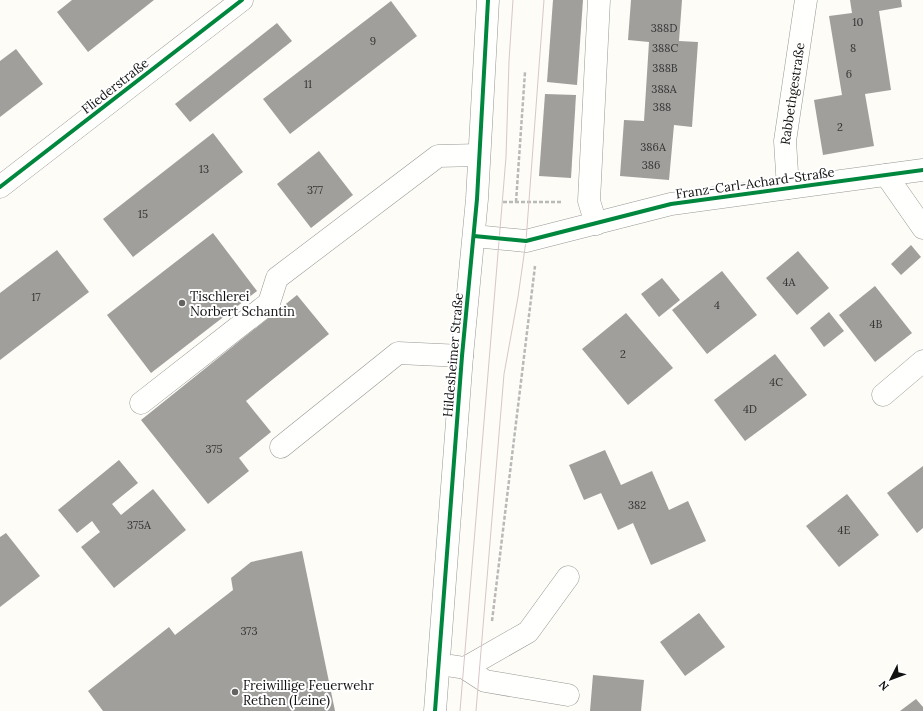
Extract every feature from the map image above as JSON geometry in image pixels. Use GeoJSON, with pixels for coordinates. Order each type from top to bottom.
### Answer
{"type":"FeatureCollection","features":[{"type":"Feature","properties":{"kind":"street","name":"Fliederstraße"},"geometry":{"type":"LineString","coordinates":[[0,188],[242,0]]}},
{"type":"Feature","properties":{"kind":"street","name":"Hildesheimer Straße"},"geometry":{"type":"LineString","coordinates":[[435,711],[462,356],[477,199],[488,0]]}},
{"type":"Feature","properties":{"kind":"street"},"geometry":{"type":"LineString","coordinates":[[596,224],[589,201],[599,0]]}},
{"type":"Feature","properties":{"kind":"street","name":"Rabbethgestraße"},"geometry":{"type":"LineString","coordinates":[[788,188],[785,141],[806,0]]}},
{"type":"Feature","properties":{"kind":"street"},"geometry":{"type":"LineString","coordinates":[[141,403],[269,303],[277,278],[438,156],[479,155]]}},
{"type":"Feature","properties":{"kind":"street","name":"Franz-Carl-Achard-Straße"},"geometry":{"type":"LineString","coordinates":[[474,236],[526,241],[671,204],[923,170]]}},
{"type":"Feature","properties":{"kind":"street"},"geometry":{"type":"LineString","coordinates":[[886,175],[923,228]]}},
{"type":"Feature","properties":{"kind":"street"},"geometry":{"type":"LineString","coordinates":[[281,447],[398,352],[462,356]]}},
{"type":"Feature","properties":{"kind":"street"},"geometry":{"type":"LineString","coordinates":[[883,395],[923,361]]}},
{"type":"Feature","properties":{"kind":"street"},"geometry":{"type":"LineString","coordinates":[[465,668],[528,632],[568,577]]}},
{"type":"Feature","properties":{"kind":"street"},"geometry":{"type":"LineString","coordinates":[[439,664],[465,668],[485,681],[568,695]]}},
{"type":"Feature","properties":{"kind":"path"},"geometry":{"type":"LineString","coordinates":[[516,202],[525,72]]}},
{"type":"Feature","properties":{"kind":"path"},"geometry":{"type":"LineString","coordinates":[[477,199],[516,202],[589,201]]}},
{"type":"Feature","properties":{"kind":"path"},"geometry":{"type":"LineString","coordinates":[[554,235],[556,202]]}},
{"type":"Feature","properties":{"kind":"path"},"geometry":{"type":"LineString","coordinates":[[488,655],[535,264]]}},
{"type":"Feature","properties":{"kind":"building"},"geometry":{"type":"Polygon","coordinates":[[[72,0],[154,0],[88,52],[57,12],[72,0]]]}},
{"type":"Feature","properties":{"kind":"building"},"geometry":{"type":"Polygon","coordinates":[[[553,0],[583,0],[577,85],[547,82],[553,0]]]}},
{"type":"Feature","properties":{"kind":"building"},"geometry":{"type":"Polygon","coordinates":[[[631,0],[682,0],[679,41],[698,42],[692,127],[674,125],[669,180],[620,176],[624,120],[644,121],[649,42],[628,40],[631,0]]]}},
{"type":"Feature","properties":{"kind":"building"},"geometry":{"type":"Polygon","coordinates":[[[850,0],[901,0],[902,7],[879,11],[891,90],[865,94],[874,146],[823,155],[814,100],[842,95],[829,16],[852,13],[850,0]]]}},
{"type":"Feature","properties":{"kind":"building"},"geometry":{"type":"Polygon","coordinates":[[[391,1],[417,36],[290,134],[263,99],[391,1]]]}},
{"type":"Feature","properties":{"kind":"building"},"geometry":{"type":"Polygon","coordinates":[[[277,23],[292,41],[190,122],[175,104],[277,23]]]}},
{"type":"Feature","properties":{"kind":"building"},"geometry":{"type":"Polygon","coordinates":[[[16,49],[43,84],[0,117],[0,61],[16,49]]]}},
{"type":"Feature","properties":{"kind":"building"},"geometry":{"type":"Polygon","coordinates":[[[545,94],[576,95],[571,178],[539,176],[545,94]]]}},
{"type":"Feature","properties":{"kind":"building"},"geometry":{"type":"Polygon","coordinates":[[[213,133],[243,172],[133,257],[103,219],[213,133]]]}},
{"type":"Feature","properties":{"kind":"building"},"geometry":{"type":"Polygon","coordinates":[[[319,151],[353,195],[311,228],[277,184],[319,151]]]}},
{"type":"Feature","properties":{"kind":"building","name":"Tischlerei Norbert Schantin"},"geometry":{"type":"Polygon","coordinates":[[[213,233],[257,291],[151,373],[107,315],[213,233]]]}},
{"type":"Feature","properties":{"kind":"building"},"geometry":{"type":"Polygon","coordinates":[[[911,245],[921,257],[901,275],[891,264],[911,245]]]}},
{"type":"Feature","properties":{"kind":"building"},"geometry":{"type":"Polygon","coordinates":[[[57,250],[89,292],[0,360],[0,293],[57,250]]]}},
{"type":"Feature","properties":{"kind":"building"},"geometry":{"type":"Polygon","coordinates":[[[798,251],[829,288],[797,315],[766,278],[798,251]]]}},
{"type":"Feature","properties":{"kind":"building"},"geometry":{"type":"Polygon","coordinates":[[[722,271],[757,315],[707,354],[672,310],[722,271]]]}},
{"type":"Feature","properties":{"kind":"building"},"geometry":{"type":"Polygon","coordinates":[[[662,278],[680,300],[659,317],[641,294],[662,278]]]}},
{"type":"Feature","properties":{"kind":"building"},"geometry":{"type":"Polygon","coordinates":[[[875,286],[912,333],[875,362],[839,315],[875,286]]]}},
{"type":"Feature","properties":{"kind":"building"},"geometry":{"type":"Polygon","coordinates":[[[297,295],[329,334],[246,401],[271,432],[239,458],[249,471],[208,504],[141,420],[297,295]]]}},
{"type":"Feature","properties":{"kind":"building"},"geometry":{"type":"Polygon","coordinates":[[[829,312],[844,331],[824,347],[810,328],[829,312]]]}},
{"type":"Feature","properties":{"kind":"building"},"geometry":{"type":"Polygon","coordinates":[[[626,313],[673,368],[628,405],[582,349],[626,313]]]}},
{"type":"Feature","properties":{"kind":"building"},"geometry":{"type":"Polygon","coordinates":[[[775,354],[807,395],[745,441],[714,400],[775,354]]]}},
{"type":"Feature","properties":{"kind":"building"},"geometry":{"type":"Polygon","coordinates":[[[605,450],[621,485],[652,471],[669,510],[688,501],[706,541],[651,565],[633,523],[618,530],[601,493],[584,500],[569,465],[605,450]]]}},
{"type":"Feature","properties":{"kind":"building"},"geometry":{"type":"Polygon","coordinates":[[[119,460],[138,483],[112,504],[121,515],[153,489],[186,530],[114,588],[81,547],[100,532],[92,521],[77,533],[58,510],[119,460]]]}},
{"type":"Feature","properties":{"kind":"building"},"geometry":{"type":"Polygon","coordinates":[[[923,466],[923,528],[917,533],[887,493],[923,466]]]}},
{"type":"Feature","properties":{"kind":"building"},"geometry":{"type":"Polygon","coordinates":[[[847,494],[879,535],[839,567],[806,526],[847,494]]]}},
{"type":"Feature","properties":{"kind":"building"},"geometry":{"type":"Polygon","coordinates":[[[6,533],[40,576],[0,607],[0,537],[6,533]]]}},
{"type":"Feature","properties":{"kind":"building"},"geometry":{"type":"Polygon","coordinates":[[[302,551],[335,711],[103,711],[88,691],[169,627],[175,635],[233,590],[231,578],[251,562],[302,551]]]}},
{"type":"Feature","properties":{"kind":"building"},"geometry":{"type":"Polygon","coordinates":[[[699,613],[725,647],[685,676],[660,642],[699,613]]]}},
{"type":"Feature","properties":{"kind":"building"},"geometry":{"type":"Polygon","coordinates":[[[593,675],[644,680],[641,711],[590,711],[593,675]]]}},
{"type":"Feature","properties":{"kind":"building"},"geometry":{"type":"Polygon","coordinates":[[[916,699],[923,707],[923,711],[900,711],[916,699]]]}},
{"type":"Feature","properties":{"kind":"tram line"},"geometry":{"type":"LineString","coordinates":[[460,711],[506,157],[509,61],[513,0]]}},
{"type":"Feature","properties":{"kind":"tram line"},"geometry":{"type":"LineString","coordinates":[[476,711],[504,374],[518,297],[526,241],[544,0]]}},
{"type":"Feature","properties":{"kind":"cycle path"},"geometry":{"type":"LineString","coordinates":[[0,187],[242,0]]}},
{"type":"Feature","properties":{"kind":"cycle path"},"geometry":{"type":"LineString","coordinates":[[435,711],[462,356],[477,199],[488,0]]}},
{"type":"Feature","properties":{"kind":"cycle path"},"geometry":{"type":"LineString","coordinates":[[474,236],[526,241],[671,204],[923,170]]}},
{"type":"Feature","properties":{"kind":"place","name":"Tischlerei Norbert Schantin"},"geometry":{"type":"Point","coordinates":[182,303]}},
{"type":"Feature","properties":{"kind":"place","name":"Freiwillige Feuerwehr Rethen (Leine)"},"geometry":{"type":"Point","coordinates":[235,692]}}]}
